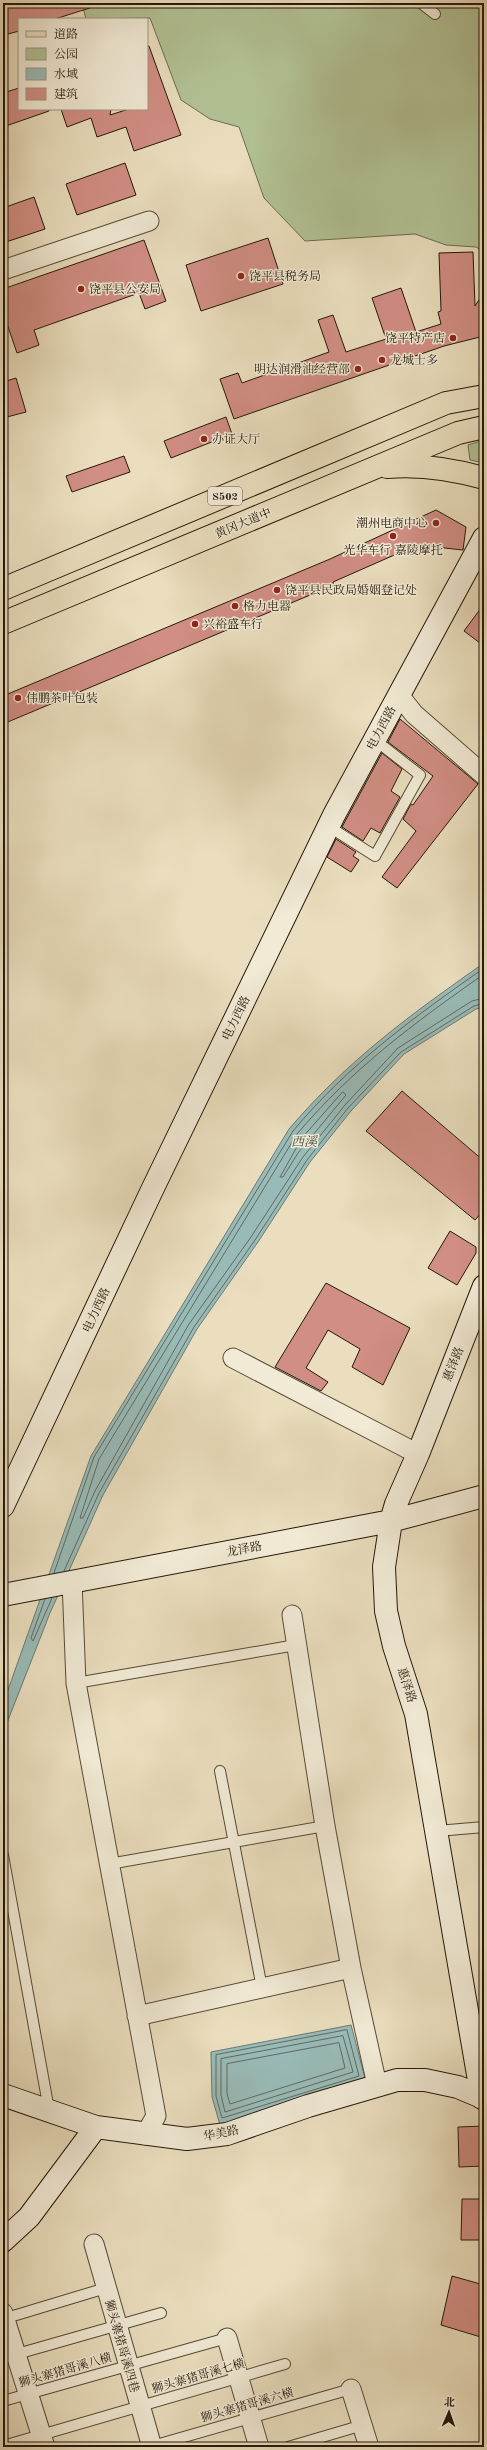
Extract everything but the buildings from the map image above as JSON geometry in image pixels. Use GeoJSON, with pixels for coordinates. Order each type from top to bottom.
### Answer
{"type":"FeatureCollection","features":[{"type":"Feature","properties":{"kind":"main road"},"geometry":{"type":"LineString","coordinates":[[446,403],[484,380]]}},
{"type":"Feature","properties":{"kind":"main road","name":"S502"},"geometry":{"type":"LineString","coordinates":[[3,589],[446,403],[484,396]]}},
{"type":"Feature","properties":{"kind":"main road","name":"黄冈大道中"},"geometry":{"type":"LineString","coordinates":[[3,623],[458,433],[484,427]]}},
{"type":"Feature","properties":{"kind":"main road"},"geometry":{"type":"LineString","coordinates":[[372,469],[430,467],[459,471],[484,478]]}},
{"type":"Feature","properties":{"kind":"street"},"geometry":{"type":"LineString","coordinates":[[3,270],[149,221]]}},
{"type":"Feature","properties":{"kind":"street","name":"电力西路"},"geometry":{"type":"LineString","coordinates":[[3,1506],[160,1174],[328,826],[484,538]]}},
{"type":"Feature","properties":{"kind":"street"},"geometry":{"type":"LineString","coordinates":[[399,695],[414,714],[484,775]]}},
{"type":"Feature","properties":{"kind":"street","name":"惠泽路"},"geometry":{"type":"LineString","coordinates":[[483,2098],[416,1714],[394,1646],[386,1611],[384,1567],[393,1513],[418,1454],[484,1286]]}},
{"type":"Feature","properties":{"kind":"street"},"geometry":{"type":"LineString","coordinates":[[233,1358],[418,1454]]}},
{"type":"Feature","properties":{"kind":"street","name":"龙泽路"},"geometry":{"type":"LineString","coordinates":[[3,1595],[393,1513],[484,1484]]}},
{"type":"Feature","properties":{"kind":"street","name":"龙泽路"},"geometry":{"type":"LineString","coordinates":[[3,1580],[484,1496]]}},
{"type":"Feature","properties":{"kind":"street"},"geometry":{"type":"LineString","coordinates":[[72,1581],[76,1682],[156,2116],[145,2134]]}},
{"type":"Feature","properties":{"kind":"street"},"geometry":{"type":"LineString","coordinates":[[292,1615],[325,1826],[351,1968],[377,2085]]}},
{"type":"Feature","properties":{"kind":"street"},"geometry":{"type":"LineString","coordinates":[[137,2016],[351,1968]]}},
{"type":"Feature","properties":{"kind":"street","name":"华美路"},"geometry":{"type":"LineString","coordinates":[[3,2095],[96,2127],[188,2140],[227,2134],[377,2085],[397,2080],[425,2080],[458,2086],[483,2098]]}},
{"type":"Feature","properties":{"kind":"street"},"geometry":{"type":"LineString","coordinates":[[3,2241],[29,2217],[96,2127]]}},
{"type":"Feature","properties":{"kind":"street","name":"狮头寨猪哥溪四巷"},"geometry":{"type":"LineString","coordinates":[[94,2244],[151,2447]]}},
{"type":"Feature","properties":{"kind":"street"},"geometry":{"type":"LineString","coordinates":[[4,2317],[10,2356],[29,2393],[43,2441]]}},
{"type":"Feature","properties":{"kind":"street"},"geometry":{"type":"LineString","coordinates":[[226,2338],[260,2447]]}},
{"type":"Feature","properties":{"kind":"street"},"geometry":{"type":"LineString","coordinates":[[352,2389],[370,2447]]}},
{"type":"Feature","properties":{"kind":"lane"},"geometry":{"type":"LineString","coordinates":[[421,3],[435,14]]}},
{"type":"Feature","properties":{"kind":"lane"},"geometry":{"type":"LineString","coordinates":[[328,826],[374,856],[420,775],[375,740]]}},
{"type":"Feature","properties":{"kind":"lane"},"geometry":{"type":"LineString","coordinates":[[76,1682],[296,1645]]}},
{"type":"Feature","properties":{"kind":"lane"},"geometry":{"type":"LineString","coordinates":[[220,1771],[262,1988]]}},
{"type":"Feature","properties":{"kind":"lane"},"geometry":{"type":"LineString","coordinates":[[109,1864],[325,1826]]}},
{"type":"Feature","properties":{"kind":"lane"},"geometry":{"type":"LineString","coordinates":[[437,1831],[484,1827]]}},
{"type":"Feature","properties":{"kind":"lane"},"geometry":{"type":"LineString","coordinates":[[3,1856],[49,2110]]}},
{"type":"Feature","properties":{"kind":"lane"},"geometry":{"type":"LineString","coordinates":[[4,2317],[106,2288]]}},
{"type":"Feature","properties":{"kind":"lane"},"geometry":{"type":"LineString","coordinates":[[10,2356],[161,2313]]}},
{"type":"Feature","properties":{"kind":"lane","name":"狮头寨猪哥溪八横"},"geometry":{"type":"LineString","coordinates":[[3,2401],[226,2338]]}},
{"type":"Feature","properties":{"kind":"lane","name":"狮头寨猪哥溪七横"},"geometry":{"type":"LineString","coordinates":[[3,2446],[43,2441],[140,2406],[286,2364]]}},
{"type":"Feature","properties":{"kind":"lane","name":"狮头寨猪哥溪六横"},"geometry":{"type":"LineString","coordinates":[[151,2447],[352,2389]]}},
{"type":"Feature","properties":{"kind":"lane"},"geometry":{"type":"LineString","coordinates":[[288,2447],[363,2425]]}},
{"type":"Feature","properties":{"kind":"green space"},"geometry":{"type":"Polygon","coordinates":[[[82,3],[484,3],[484,252],[476,247],[446,245],[415,234],[305,241],[264,198],[239,127],[210,119],[181,100],[150,18],[86,18],[82,3]]]}},
{"type":"Feature","properties":{"kind":"green space"},"geometry":{"type":"Polygon","coordinates":[[[484,440],[484,463],[470,460],[468,445],[484,440]]]}},
{"type":"Feature","properties":{"kind":"water","name":"西溪"},"geometry":{"type":"Polygon","coordinates":[[[484,963],[484,1007],[476,1009],[404,1054],[351,1111],[310,1162],[258,1242],[197,1329],[103,1495],[50,1613],[3,1733],[3,1704],[91,1456],[289,1129],[311,1104],[357,1060],[405,1020],[484,963]]]}},
{"type":"Feature","properties":{"kind":"water"},"geometry":{"type":"Polygon","coordinates":[[[351,2025],[365,2078],[220,2125],[212,2097],[211,2052],[351,2025]]]}},
{"type":"Feature","properties":{"kind":"place","name":"饶平县税务局"},"geometry":{"type":"Point","coordinates":[241,276]}},
{"type":"Feature","properties":{"kind":"place","name":"饶平县公安局"},"geometry":{"type":"Point","coordinates":[81,289]}},
{"type":"Feature","properties":{"kind":"place","name":"饶平特产店"},"geometry":{"type":"Point","coordinates":[453,338]}},
{"type":"Feature","properties":{"kind":"place","name":"龙城士多"},"geometry":{"type":"Point","coordinates":[382,360]}},
{"type":"Feature","properties":{"kind":"place","name":"明达润滑油经营部"},"geometry":{"type":"Point","coordinates":[358,369]}},
{"type":"Feature","properties":{"kind":"place","name":"办证大厅"},"geometry":{"type":"Point","coordinates":[204,439]}},
{"type":"Feature","properties":{"kind":"place","name":"潮州电商中心"},"geometry":{"type":"Point","coordinates":[436,523]}},
{"type":"Feature","properties":{"kind":"place","name":"光华车行 嘉陵摩托"},"geometry":{"type":"Point","coordinates":[393,536]}},
{"type":"Feature","properties":{"kind":"place","name":"饶平县民政局婚姻登记处"},"geometry":{"type":"Point","coordinates":[277,590]}},
{"type":"Feature","properties":{"kind":"place","name":"格力电器"},"geometry":{"type":"Point","coordinates":[235,606]}},
{"type":"Feature","properties":{"kind":"place","name":"兴裕盛车行"},"geometry":{"type":"Point","coordinates":[195,624]}},
{"type":"Feature","properties":{"kind":"place","name":"伟鹏茶叶包装"},"geometry":{"type":"Point","coordinates":[18,698]}}]}
